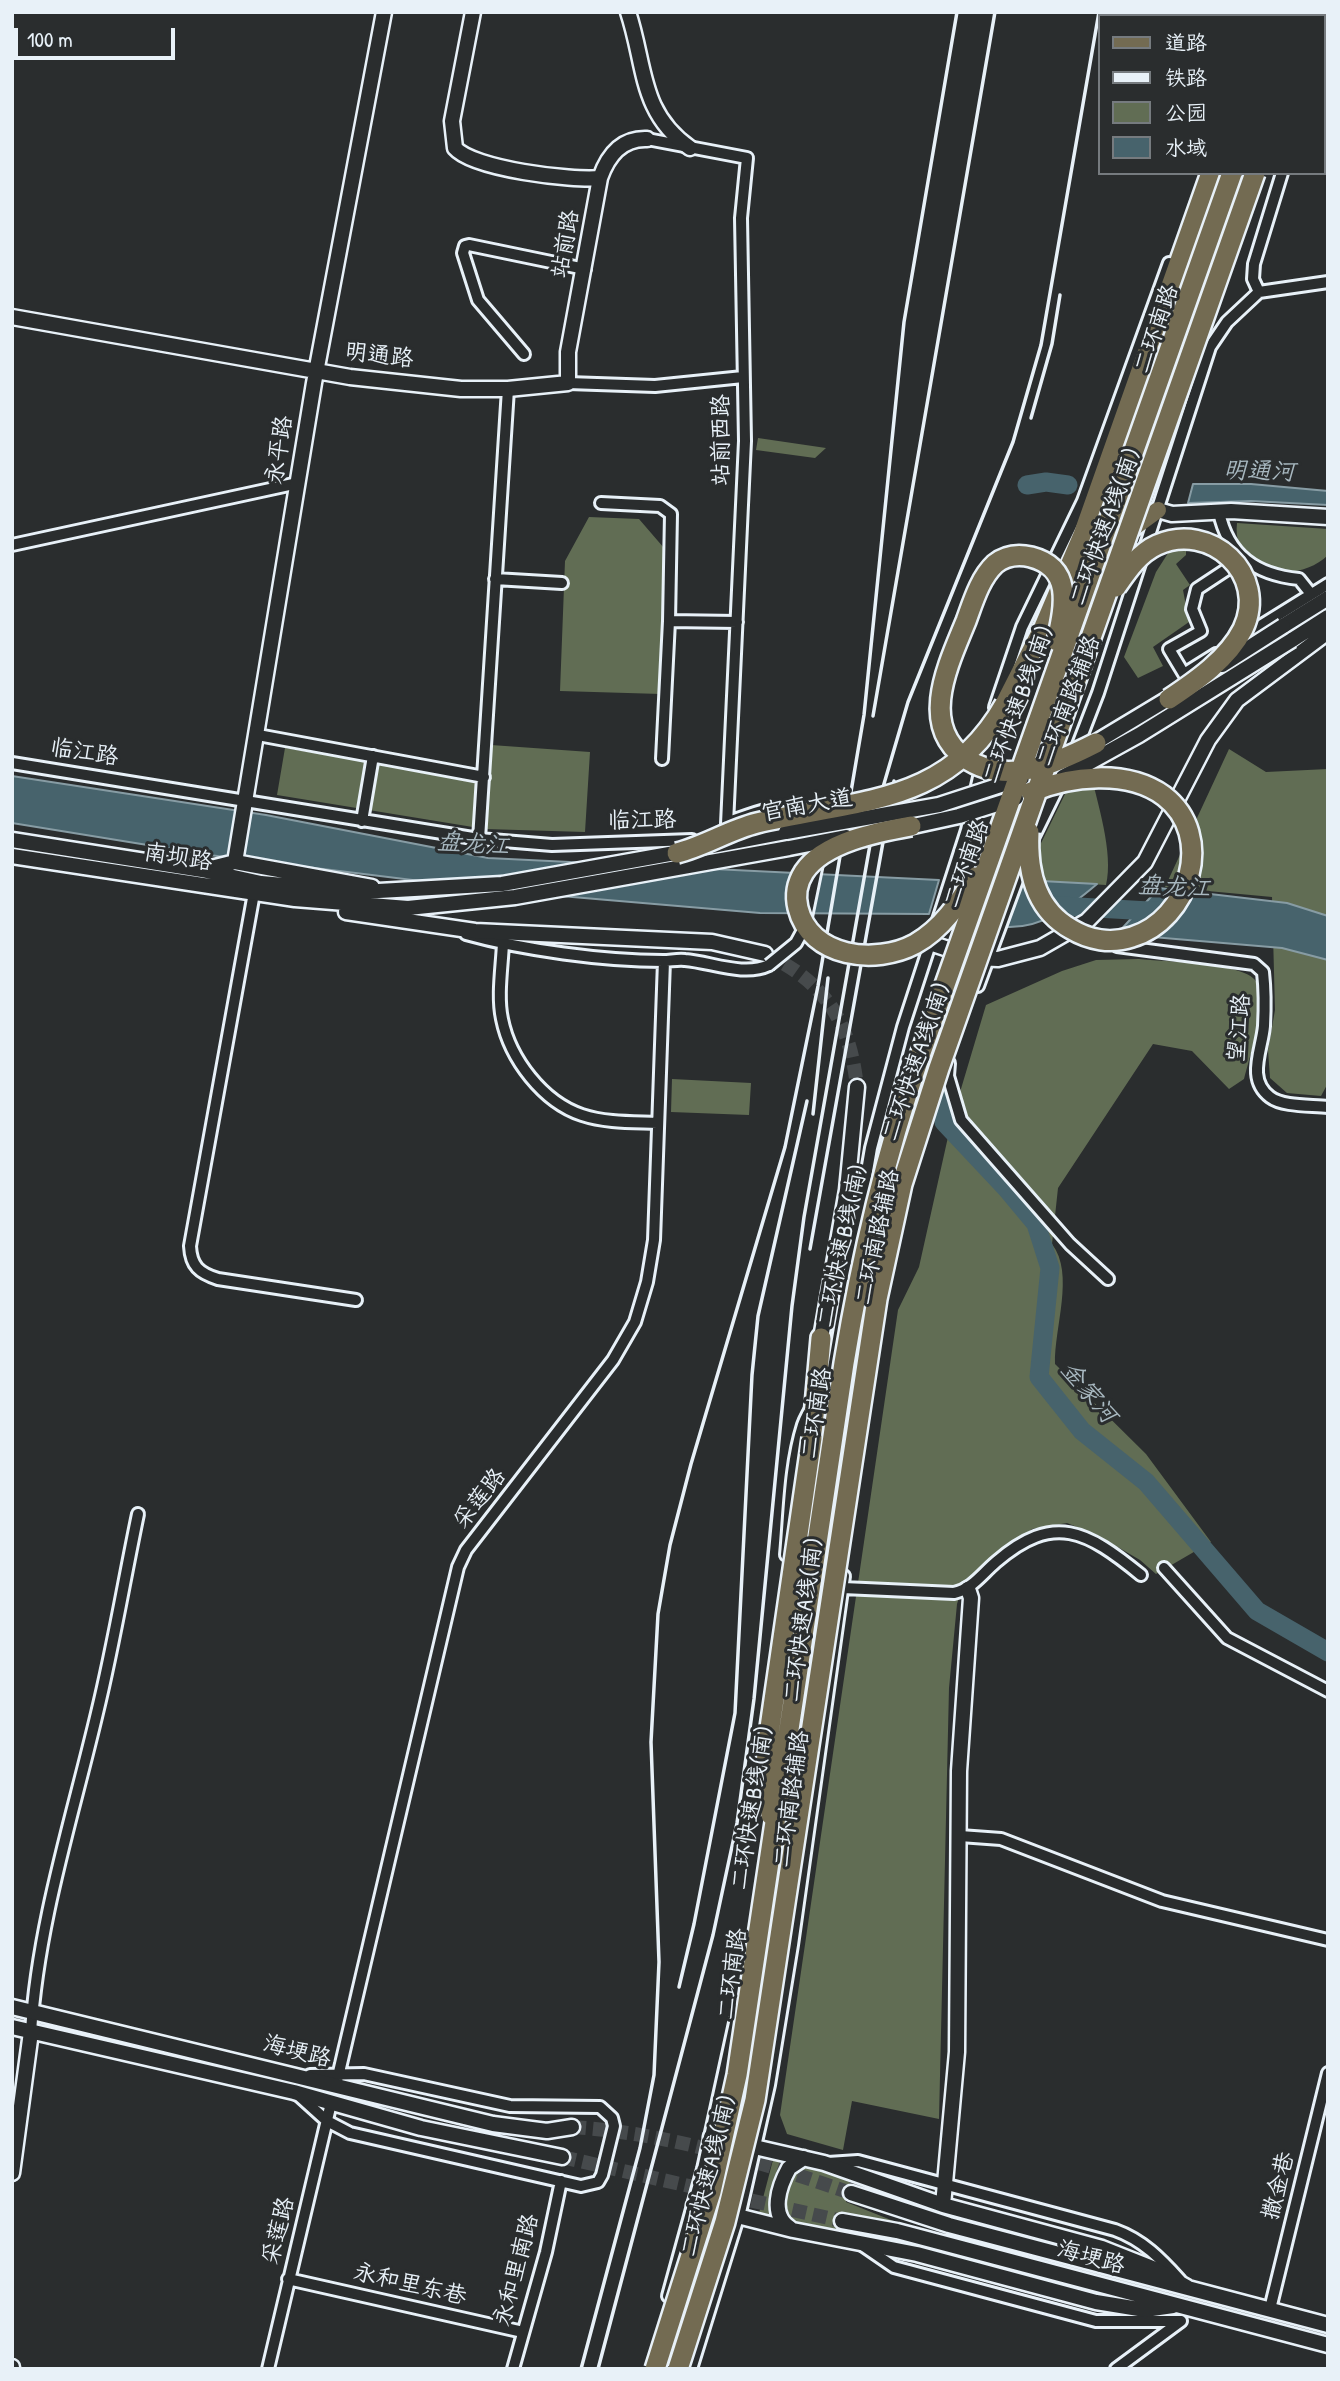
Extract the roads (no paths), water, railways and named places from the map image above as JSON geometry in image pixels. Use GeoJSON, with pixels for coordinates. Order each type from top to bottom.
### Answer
{"type":"FeatureCollection","features":[{"type":"Feature","properties":{"kind":"highway"},"geometry":{"type":"LineString","coordinates":[[677,853],[757,823],[902,793],[952,766],[982,738],[1005,704],[1044,626],[1083,535],[1210,175]]}},
{"type":"Feature","properties":{"kind":"highway","name":"二环快速B线(南)"},"geometry":{"type":"LineString","coordinates":[[657,2369],[723,2144],[744,2038],[834,1433],[867,1234],[897,1122],[1014,800],[1031,743],[1232,175]]}},
{"type":"Feature","properties":{"kind":"highway","name":"二环快速A线(南)"},"geometry":{"type":"LineString","coordinates":[[676,2369],[732,2197],[761,2070],[866,1367],[895,1210],[932,1089],[1229,251],[1252,175]]}},
{"type":"Feature","properties":{"kind":"highway"},"geometry":{"type":"LineString","coordinates":[[1229,251],[1263,175]]}},
{"type":"Feature","properties":{"kind":"highway"},"geometry":{"type":"LineString","coordinates":[[1090,480],[1111,455],[1110,422]]}},
{"type":"Feature","properties":{"kind":"highway"},"geometry":{"type":"LineString","coordinates":[[1087,652],[1109,599],[1142,555],[1158,545],[1186,539],[1205,542],[1223,550],[1238,564],[1247,583],[1249,604],[1244,626],[1231,646],[1210,668],[1169,699]]}},
{"type":"Feature","properties":{"kind":"highway"},"geometry":{"type":"LineString","coordinates":[[1031,743],[1051,668],[1065,596],[1060,577],[1052,568],[1032,557],[1018,556],[999,561],[989,571],[959,638],[941,690],[940,713],[945,735],[967,759],[989,769],[1006,772],[1042,766],[1096,743]]}},
{"type":"Feature","properties":{"kind":"highway"},"geometry":{"type":"LineString","coordinates":[[911,826],[833,850],[804,872],[797,890],[798,909],[808,929],[819,941],[835,950],[869,955],[902,950],[923,939],[950,914],[979,872],[1014,800],[1034,791],[1040,788],[1057,783],[1110,779],[1140,784],[1164,797],[1182,817],[1188,830],[1191,862],[1183,895],[1165,919],[1140,935],[1126,939],[1098,940],[1072,930],[1046,909],[1034,883],[1029,849],[1031,817],[1035,802],[1037,795],[1039,788],[1041,780]]}},
{"type":"Feature","properties":{"kind":"highway"},"geometry":{"type":"LineString","coordinates":[[770,1863],[772,1821],[766,1762],[812,1438],[821,1338]]}},
{"type":"Feature","properties":{"kind":"main road","name":"永平路"},"geometry":{"type":"LineString","coordinates":[[236,860],[317,370],[384,12]]}},
{"type":"Feature","properties":{"kind":"main road"},"geometry":{"type":"LineString","coordinates":[[473,12],[452,121],[455,148],[471,160],[569,180],[600,178]]}},
{"type":"Feature","properties":{"kind":"main road"},"geometry":{"type":"LineString","coordinates":[[628,12],[654,109],[663,125],[690,148]]}},
{"type":"Feature","properties":{"kind":"main road","name":"站前路"},"geometry":{"type":"LineString","coordinates":[[568,383],[568,352],[600,178],[614,152],[626,142],[647,139]]}},
{"type":"Feature","properties":{"kind":"main road","name":"二环南路"},"geometry":{"type":"LineString","coordinates":[[676,2369],[766,2013],[880,1267],[907,1156],[1232,175]]}},
{"type":"Feature","properties":{"kind":"main road","name":"二环南路"},"geometry":{"type":"LineString","coordinates":[[974,957],[1252,175]]}},
{"type":"Feature","properties":{"kind":"main road","name":"明通路"},"geometry":{"type":"LineString","coordinates":[[12,317],[317,370],[461,389],[508,389],[568,383]]}},
{"type":"Feature","properties":{"kind":"main road"},"geometry":{"type":"LineString","coordinates":[[1125,534],[1158,510],[1172,514],[1219,512],[1328,517]]}},
{"type":"Feature","properties":{"kind":"main road","name":"官南大道"},"geometry":{"type":"LineString","coordinates":[[249,886],[390,892],[502,884],[955,800],[1033,774],[1096,743],[1328,598]]}},
{"type":"Feature","properties":{"kind":"main road","name":"官南大道"},"geometry":{"type":"LineString","coordinates":[[338,905],[391,908],[455,905],[515,897],[911,826],[1014,800],[1103,756],[1328,617]]}},
{"type":"Feature","properties":{"kind":"main road"},"geometry":{"type":"LineString","coordinates":[[930,943],[974,957],[1027,953],[1072,931],[1118,891],[1145,862],[1223,717],[1237,700],[1328,632]]}},
{"type":"Feature","properties":{"kind":"main road","name":"南坝路"},"geometry":{"type":"LineString","coordinates":[[12,840],[202,870],[249,886]]}},
{"type":"Feature","properties":{"kind":"main road","name":"南坝路"},"geometry":{"type":"LineString","coordinates":[[12,856],[249,886],[338,905]]}},
{"type":"Feature","properties":{"kind":"main road"},"geometry":{"type":"LineString","coordinates":[[202,870],[236,860],[352,881],[390,892]]}},
{"type":"Feature","properties":{"kind":"main road"},"geometry":{"type":"LineString","coordinates":[[249,886],[370,918],[443,928],[712,942],[767,959]]}},
{"type":"Feature","properties":{"kind":"main road"},"geometry":{"type":"LineString","coordinates":[[821,1338],[847,1190],[857,1087]]}},
{"type":"Feature","properties":{"kind":"main road"},"geometry":{"type":"LineString","coordinates":[[943,2205],[957,2052],[959,1772],[971,1598],[968,1590]]}},
{"type":"Feature","properties":{"kind":"main road","name":"海埂路"},"geometry":{"type":"LineString","coordinates":[[12,2007],[299,2075],[337,2080],[521,2130],[547,2131],[572,2127]]}},
{"type":"Feature","properties":{"kind":"main road","name":"海埂路"},"geometry":{"type":"LineString","coordinates":[[12,2027],[294,2092],[446,2134],[562,2157]]}},
{"type":"Feature","properties":{"kind":"main road"},"geometry":{"type":"LineString","coordinates":[[12,2173],[31,2032]]}},
{"type":"Feature","properties":{"kind":"main road"},"geometry":{"type":"LineString","coordinates":[[734,2142],[824,2163],[943,2205],[1102,2248],[1155,2269],[1187,2287]]}},
{"type":"Feature","properties":{"kind":"main road"},"geometry":{"type":"LineString","coordinates":[[793,2230],[778,2218],[776,2209],[789,2168],[804,2158]]}},
{"type":"Feature","properties":{"kind":"main road","name":"海埂路"},"geometry":{"type":"LineString","coordinates":[[851,2193],[949,2225],[1328,2325]]}},
{"type":"Feature","properties":{"kind":"main road"},"geometry":{"type":"LineString","coordinates":[[716,2211],[793,2230],[917,2254],[1096,2302],[1145,2310],[1186,2306]]}},
{"type":"Feature","properties":{"kind":"main road","name":"二环南路"},"geometry":{"type":"LineString","coordinates":[[657,2369],[716,2211]]}},
{"type":"Feature","properties":{"kind":"main road","name":"海埂路"},"geometry":{"type":"LineString","coordinates":[[842,2221],[897,2231],[1328,2345]]}},
{"type":"Feature","properties":{"kind":"street","name":"站前西路"},"geometry":{"type":"LineString","coordinates":[[647,139],[747,158],[741,218],[745,441],[727,824]]}},
{"type":"Feature","properties":{"kind":"street","name":"二环南路辅路"},"geometry":{"type":"LineString","coordinates":[[734,2142],[742,1985],[764,1849],[778,1644],[797,1454],[804,1423],[825,1392],[833,1368],[871,1148],[903,1027],[967,830],[995,709],[1012,655],[1031,607],[1072,527],[1201,175]]}},
{"type":"Feature","properties":{"kind":"street"},"geometry":{"type":"LineString","coordinates":[[1281,175],[1254,264],[1253,279],[1259,292],[1328,282]]}},
{"type":"Feature","properties":{"kind":"street"},"geometry":{"type":"LineString","coordinates":[[524,354],[478,300],[463,253],[465,246],[469,244],[585,269]]}},
{"type":"Feature","properties":{"kind":"street","name":"二环南路辅路"},"geometry":{"type":"LineString","coordinates":[[691,2369],[716,2211],[734,2142],[789,1965],[874,1364],[893,1253],[918,1155],[949,1063],[974,957],[1088,723],[1158,510],[1192,395],[1210,347],[1227,322],[1259,292]]}},
{"type":"Feature","properties":{"kind":"street","name":"明通路"},"geometry":{"type":"LineString","coordinates":[[568,383],[655,386],[743,377]]}},
{"type":"Feature","properties":{"kind":"street"},"geometry":{"type":"LineString","coordinates":[[479,839],[495,579],[502,522],[508,389]]}},
{"type":"Feature","properties":{"kind":"street"},"geometry":{"type":"LineString","coordinates":[[12,545],[298,483]]}},
{"type":"Feature","properties":{"kind":"street"},"geometry":{"type":"LineString","coordinates":[[601,503],[660,506],[671,514],[662,759]]}},
{"type":"Feature","properties":{"kind":"street"},"geometry":{"type":"LineString","coordinates":[[1219,512],[1235,548],[1244,558],[1265,573],[1299,579],[1311,594]]}},
{"type":"Feature","properties":{"kind":"street"},"geometry":{"type":"LineString","coordinates":[[1244,558],[1198,589],[1193,598],[1195,621],[1201,631],[1169,649],[1184,674],[1328,584]]}},
{"type":"Feature","properties":{"kind":"street"},"geometry":{"type":"LineString","coordinates":[[495,579],[562,583]]}},
{"type":"Feature","properties":{"kind":"street"},"geometry":{"type":"LineString","coordinates":[[669,621],[737,622]]}},
{"type":"Feature","properties":{"kind":"street"},"geometry":{"type":"LineString","coordinates":[[258,735],[484,777]]}},
{"type":"Feature","properties":{"kind":"street"},"geometry":{"type":"LineString","coordinates":[[362,821],[373,756]]}},
{"type":"Feature","properties":{"kind":"street","name":"临江路"},"geometry":{"type":"LineString","coordinates":[[12,763],[247,806],[479,839],[552,845],[680,842],[757,811],[785,806],[799,808],[814,819],[819,828],[817,868],[801,936],[767,959]]}},
{"type":"Feature","properties":{"kind":"street"},"geometry":{"type":"LineString","coordinates":[[249,886],[190,1257],[199,1271],[218,1279],[356,1300]]}},
{"type":"Feature","properties":{"kind":"street"},"geometry":{"type":"LineString","coordinates":[[443,928],[503,943],[664,961],[682,960],[741,970],[761,969],[767,959]]}},
{"type":"Feature","properties":{"kind":"street","name":"望江路"},"geometry":{"type":"LineString","coordinates":[[1072,931],[1129,948],[1254,964],[1263,972],[1265,987],[1264,1028],[1256,1067],[1258,1083],[1270,1097],[1285,1102],[1328,1107]]}},
{"type":"Feature","properties":{"kind":"street"},"geometry":{"type":"LineString","coordinates":[[503,943],[502,1019],[522,1070],[564,1108],[583,1116],[612,1121],[657,1123]]}},
{"type":"Feature","properties":{"kind":"street","name":"采莲路"},"geometry":{"type":"LineString","coordinates":[[337,2080],[458,1567],[466,1550],[581,1404],[635,1322],[647,1282],[654,1240],[664,961]]}},
{"type":"Feature","properties":{"kind":"street"},"geometry":{"type":"LineString","coordinates":[[949,1063],[948,1076],[961,1120],[1070,1244],[1108,1279]]}},
{"type":"Feature","properties":{"kind":"street"},"geometry":{"type":"LineString","coordinates":[[31,2032],[37,1965],[54,1880],[97,1712],[138,1514]]}},
{"type":"Feature","properties":{"kind":"street"},"geometry":{"type":"LineString","coordinates":[[843,1588],[954,1593],[968,1590],[1005,1554],[1045,1532],[1058,1530],[1115,1553],[1141,1575]]}},
{"type":"Feature","properties":{"kind":"street"},"geometry":{"type":"LineString","coordinates":[[1164,1568],[1227,1638],[1328,1691]]}},
{"type":"Feature","properties":{"kind":"street"},"geometry":{"type":"LineString","coordinates":[[960,1836],[1001,1839],[1162,1901],[1328,1940]]}},
{"type":"Feature","properties":{"kind":"street","name":"撒金巷"},"geometry":{"type":"LineString","coordinates":[[1270,2309],[1328,2073]]}},
{"type":"Feature","properties":{"kind":"street"},"geometry":{"type":"LineString","coordinates":[[294,2092],[327,2121],[350,2133],[561,2181],[590,2185],[602,2175],[614,2126],[612,2118],[600,2107],[510,2106],[364,2074],[337,2080]]}},
{"type":"Feature","properties":{"kind":"street","name":"采莲路"},"geometry":{"type":"LineString","coordinates":[[268,2369],[331,2103]]}},
{"type":"Feature","properties":{"kind":"street"},"geometry":{"type":"LineString","coordinates":[[824,2163],[858,2161],[1131,2236],[1158,2256],[1187,2287]]}},
{"type":"Feature","properties":{"kind":"street","name":"永和里南路"},"geometry":{"type":"LineString","coordinates":[[513,2369],[561,2181]]}},
{"type":"Feature","properties":{"kind":"street","name":"二环南路辅路"},"geometry":{"type":"LineString","coordinates":[[646,2369],[716,2211]]}},
{"type":"Feature","properties":{"kind":"street"},"geometry":{"type":"LineString","coordinates":[[857,2241],[894,2267],[1096,2321],[1181,2321]]}},
{"type":"Feature","properties":{"kind":"street","name":"永和里东巷"},"geometry":{"type":"LineString","coordinates":[[288,2279],[523,2332]]}},
{"type":"Feature","properties":{"kind":"street"},"geometry":{"type":"LineString","coordinates":[[1116,2369],[1181,2321],[1186,2306]]}},
{"type":"Feature","properties":{"kind":"water"},"geometry":{"type":"Polygon","coordinates":[[[1193,484],[1251,484],[1328,491],[1328,505],[1251,501],[1188,503],[1193,484]]]}},
{"type":"Feature","properties":{"kind":"water"},"geometry":{"type":"Polygon","coordinates":[[[12,776],[266,815],[488,858],[939,880],[929,914],[760,913],[502,891],[209,855],[12,823],[12,776]]]}},
{"type":"Feature","properties":{"kind":"water"},"geometry":{"type":"Polygon","coordinates":[[[1023,880],[1097,884],[1055,915],[1031,924],[1005,927],[1023,880]]]}},
{"type":"Feature","properties":{"kind":"water"},"geometry":{"type":"Polygon","coordinates":[[[1159,888],[1287,903],[1328,916],[1328,960],[1282,948],[1117,934],[1159,888]]]}},
{"type":"Feature","properties":{"kind":"waterway","name":"明通河"},"geometry":{"type":"LineString","coordinates":[[1027,485],[1046,482],[1068,485]]}},
{"type":"Feature","properties":{"kind":"waterway","name":"盘龙江"},"geometry":{"type":"LineString","coordinates":[[1043,905],[1167,912]]}},
{"type":"Feature","properties":{"kind":"waterway","name":"金家河"},"geometry":{"type":"LineString","coordinates":[[940,1099],[944,1122],[1036,1224],[1050,1268],[1039,1377],[1082,1431],[1146,1482],[1257,1611],[1328,1652]]}},
{"type":"Feature","properties":{"kind":"tunnel"},"geometry":{"type":"LineString","coordinates":[[766,954],[805,978],[831,1007],[848,1043],[857,1087]]}},
{"type":"Feature","properties":{"kind":"tunnel"},"geometry":{"type":"LineString","coordinates":[[572,2127],[679,2142],[783,2170],[851,2193]]}},
{"type":"Feature","properties":{"kind":"tunnel"},"geometry":{"type":"LineString","coordinates":[[562,2157],[711,2191]]}},
{"type":"Feature","properties":{"kind":"tunnel"},"geometry":{"type":"LineString","coordinates":[[731,2196],[842,2221]]}},
{"type":"Feature","properties":{"kind":"railway"},"geometry":{"type":"LineString","coordinates":[[581,2369],[640,2148],[654,2075],[659,1962],[651,1742],[658,1614],[670,1545],[691,1464],[785,1147],[818,986],[864,715],[904,322],[957,12]]}},
{"type":"Feature","properties":{"kind":"railway"},"geometry":{"type":"LineString","coordinates":[[873,716],[995,12]]}},
{"type":"Feature","properties":{"kind":"railway"},"geometry":{"type":"LineString","coordinates":[[598,2369],[713,1935],[737,1823],[754,1699],[792,1306],[804,1217],[876,811],[908,702],[1013,442],[1041,345],[1098,18]]}},
{"type":"Feature","properties":{"kind":"railway"},"geometry":{"type":"LineString","coordinates":[[1031,418],[1052,344],[1060,295]]}},
{"type":"Feature","properties":{"kind":"railway"},"geometry":{"type":"LineString","coordinates":[[810,1249],[894,781]]}},
{"type":"Feature","properties":{"kind":"railway"},"geometry":{"type":"LineString","coordinates":[[813,1114],[828,978]]}},
{"type":"Feature","properties":{"kind":"railway"},"geometry":{"type":"LineString","coordinates":[[679,1987],[735,1713],[752,1375],[758,1316],[807,1101]]}}]}
